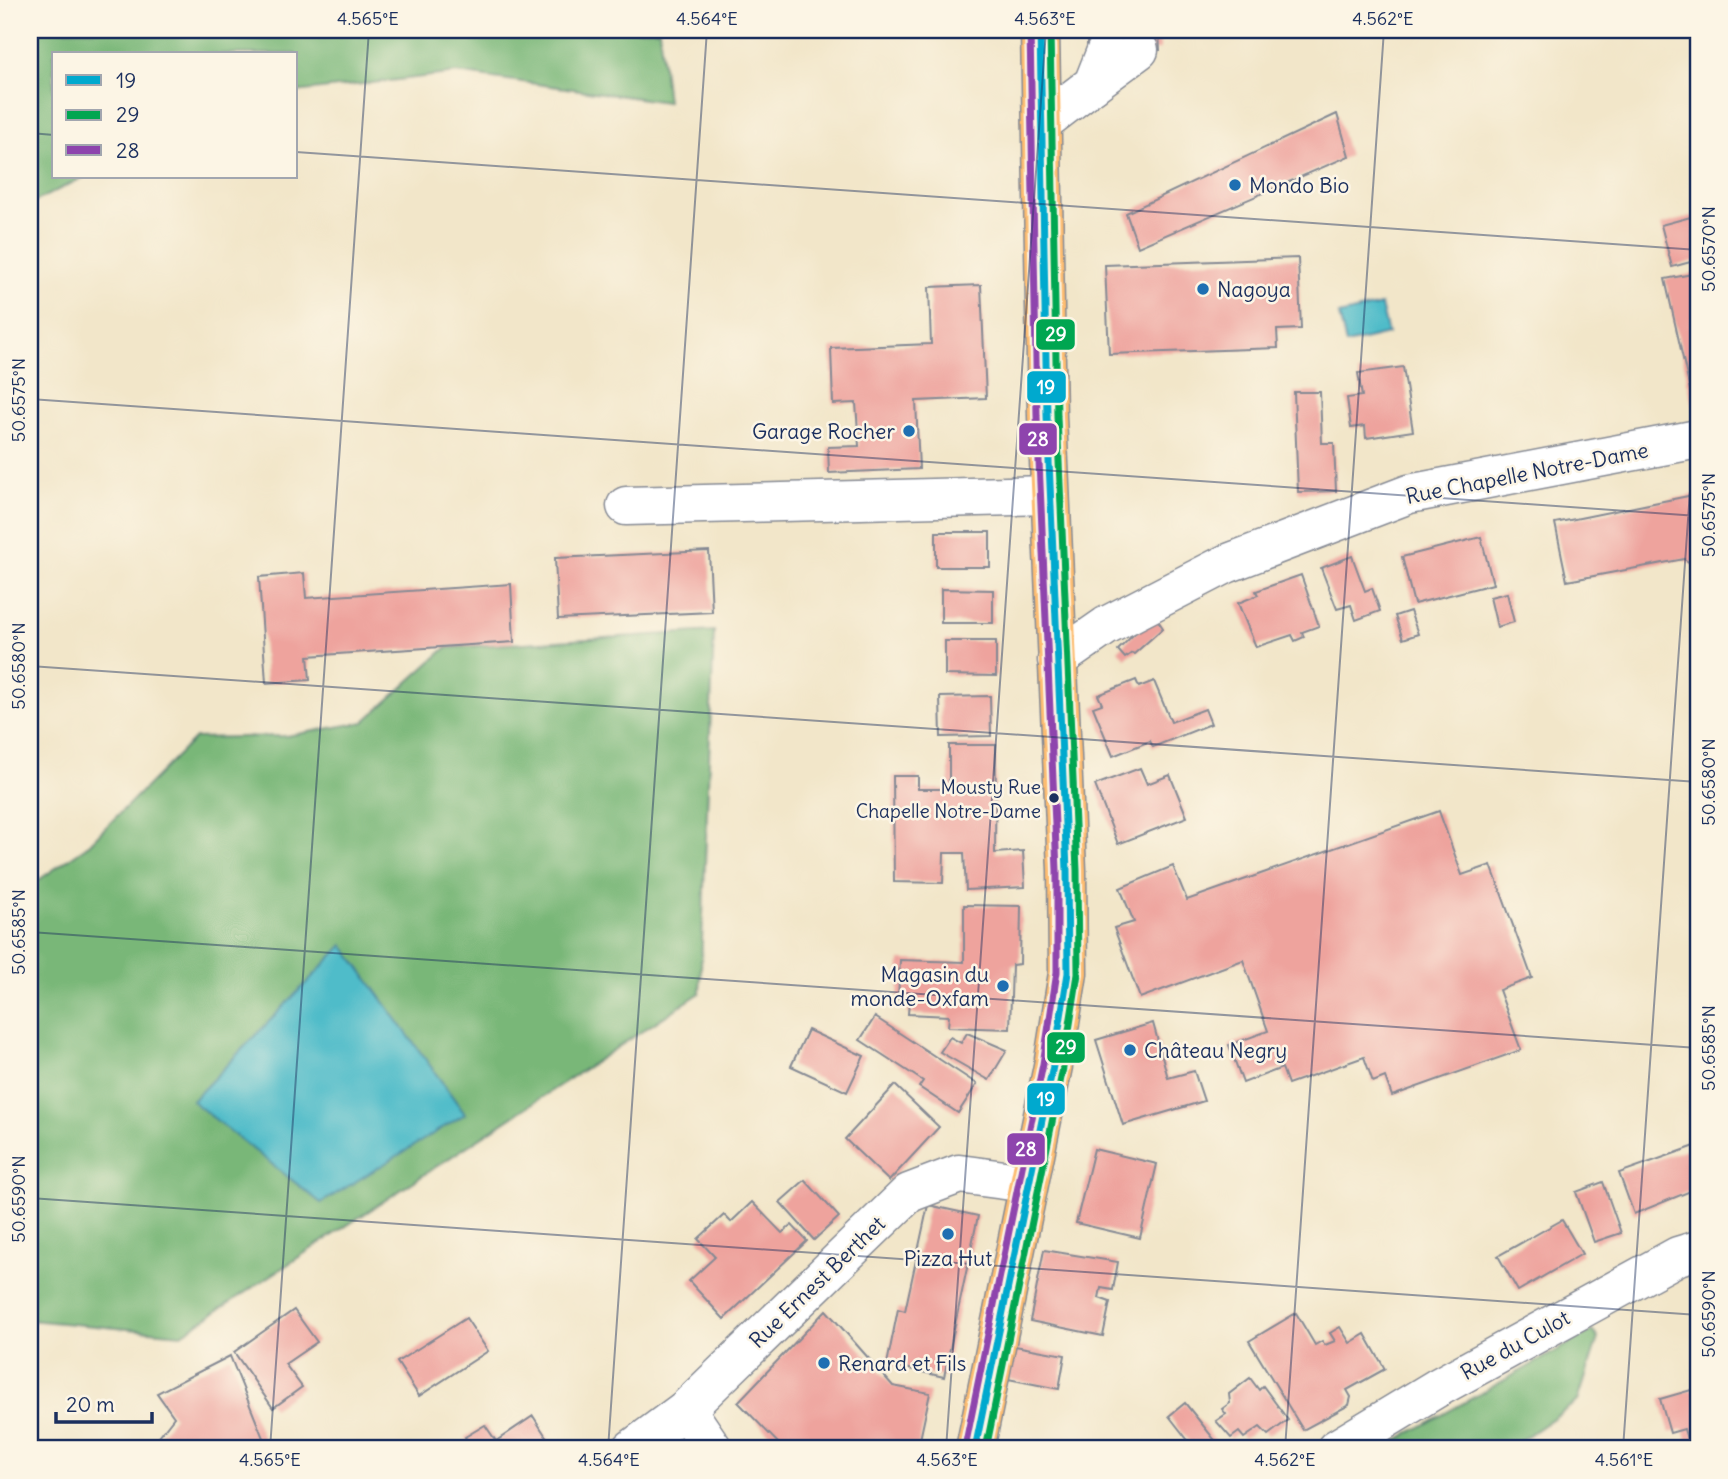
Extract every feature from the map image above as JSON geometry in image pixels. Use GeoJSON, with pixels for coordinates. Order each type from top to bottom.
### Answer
{"type":"FeatureCollection","features":[{"type":"Feature","properties":{"kind":"main road"},"geometry":{"type":"LineString","coordinates":[[975,1449],[1027,1183],[1053,1066],[1068,974],[1050,495],[1040,30]]}},
{"type":"Feature","properties":{"kind":"street"},"geometry":{"type":"LineString","coordinates":[[1041,123],[1112,62]]}},
{"type":"Feature","properties":{"kind":"street","name":"Rue Chapelle Notre-Dame"},"geometry":{"type":"LineString","coordinates":[[1058,660],[1106,626],[1226,564],[1409,494],[1698,439]]}},
{"type":"Feature","properties":{"kind":"street"},"geometry":{"type":"LineString","coordinates":[[626,506],[1050,495]]}},
{"type":"Feature","properties":{"kind":"street","name":"Rue Ernest Berthet"},"geometry":{"type":"LineString","coordinates":[[632,1449],[686,1409],[909,1193],[959,1174],[1027,1183]]}},
{"type":"Feature","properties":{"kind":"street","name":"Rue du Culot"},"geometry":{"type":"LineString","coordinates":[[1336,1449],[1449,1381],[1678,1256],[1698,1250]]}},
{"type":"Feature","properties":{"kind":"street"},"geometry":{"type":"LineString","coordinates":[[686,1409],[713,1449]]}},
{"type":"Feature","properties":{"kind":"green space"},"geometry":{"type":"Polygon","coordinates":[[[30,30],[659,30],[667,102],[457,73],[298,92],[298,52],[52,52],[52,178],[82,178],[30,204],[30,30]]]}},
{"type":"Feature","properties":{"kind":"green space"},"geometry":{"type":"Polygon","coordinates":[[[714,631],[700,993],[182,1334],[30,1320],[30,886],[86,847],[195,738],[286,736],[364,722],[446,648],[714,631]]]}},
{"type":"Feature","properties":{"kind":"green space"},"geometry":{"type":"Polygon","coordinates":[[[1592,1331],[1598,1338],[1578,1401],[1508,1449],[1381,1449],[1592,1331]]]}},
{"type":"Feature","properties":{"kind":"water"},"geometry":{"type":"Polygon","coordinates":[[[1381,305],[1388,334],[1346,344],[1339,315],[1381,305]]]}},
{"type":"Feature","properties":{"kind":"water"},"geometry":{"type":"Polygon","coordinates":[[[343,945],[465,1114],[321,1203],[192,1101],[343,945]]]}},
{"type":"Feature","properties":{"kind":"building"},"geometry":{"type":"Polygon","coordinates":[[[1087,30],[1159,30],[1160,50],[1087,51],[1087,30]]]}},
{"type":"Feature","properties":{"kind":"building","name":"Mondo Bio"},"geometry":{"type":"Polygon","coordinates":[[[1337,114],[1349,156],[1138,247],[1126,213],[1337,114]]]}},
{"type":"Feature","properties":{"kind":"building"},"geometry":{"type":"Polygon","coordinates":[[[1698,215],[1698,260],[1672,267],[1661,225],[1698,215]]]}},
{"type":"Feature","properties":{"kind":"building","name":"Nagoya"},"geometry":{"type":"Polygon","coordinates":[[[1298,258],[1301,329],[1277,330],[1278,348],[1109,354],[1105,265],[1298,258]]]}},
{"type":"Feature","properties":{"kind":"building"},"geometry":{"type":"Polygon","coordinates":[[[1698,273],[1698,421],[1697,421],[1665,279],[1698,273]]]}},
{"type":"Feature","properties":{"kind":"building"},"geometry":{"type":"Polygon","coordinates":[[[981,285],[986,398],[916,401],[919,469],[829,473],[828,447],[859,446],[856,403],[833,404],[831,348],[931,344],[929,287],[981,285]]]}},
{"type":"Feature","properties":{"kind":"building"},"geometry":{"type":"Polygon","coordinates":[[[1403,367],[1413,431],[1366,438],[1365,426],[1351,428],[1347,398],[1362,396],[1358,373],[1403,367]]]}},
{"type":"Feature","properties":{"kind":"building"},"geometry":{"type":"Polygon","coordinates":[[[1294,392],[1320,392],[1322,443],[1334,443],[1336,491],[1298,492],[1294,392]]]}},
{"type":"Feature","properties":{"kind":"building"},"geometry":{"type":"Polygon","coordinates":[[[1698,494],[1698,568],[1684,559],[1567,581],[1555,523],[1698,494]]]}},
{"type":"Feature","properties":{"kind":"building"},"geometry":{"type":"Polygon","coordinates":[[[936,532],[990,532],[990,567],[936,567],[936,532]]]}},
{"type":"Feature","properties":{"kind":"building"},"geometry":{"type":"Polygon","coordinates":[[[1481,537],[1493,584],[1414,604],[1402,557],[1481,537]]]}},
{"type":"Feature","properties":{"kind":"building"},"geometry":{"type":"Polygon","coordinates":[[[709,551],[712,612],[558,619],[555,558],[709,551]]]}},
{"type":"Feature","properties":{"kind":"building"},"geometry":{"type":"Polygon","coordinates":[[[1352,556],[1365,591],[1372,588],[1380,611],[1356,620],[1351,605],[1337,609],[1321,568],[1352,556]]]}},
{"type":"Feature","properties":{"kind":"building"},"geometry":{"type":"Polygon","coordinates":[[[304,573],[306,598],[511,584],[514,642],[308,656],[310,680],[266,683],[259,577],[304,573]]]}},
{"type":"Feature","properties":{"kind":"building"},"geometry":{"type":"Polygon","coordinates":[[[1301,575],[1319,626],[1302,632],[1304,637],[1295,641],[1292,635],[1256,647],[1238,603],[1258,595],[1256,591],[1301,575]]]}},
{"type":"Feature","properties":{"kind":"building"},"geometry":{"type":"Polygon","coordinates":[[[941,589],[993,590],[993,623],[941,623],[941,589]]]}},
{"type":"Feature","properties":{"kind":"building"},"geometry":{"type":"Polygon","coordinates":[[[1507,593],[1514,622],[1497,627],[1490,597],[1507,593]]]}},
{"type":"Feature","properties":{"kind":"building"},"geometry":{"type":"Polygon","coordinates":[[[1410,611],[1418,634],[1403,639],[1395,616],[1410,611]]]}},
{"type":"Feature","properties":{"kind":"building"},"geometry":{"type":"Polygon","coordinates":[[[1157,619],[1163,628],[1134,654],[1125,658],[1118,650],[1140,628],[1157,619]]]}},
{"type":"Feature","properties":{"kind":"building"},"geometry":{"type":"Polygon","coordinates":[[[945,641],[996,641],[996,676],[945,675],[945,641]]]}},
{"type":"Feature","properties":{"kind":"building"},"geometry":{"type":"Polygon","coordinates":[[[1136,680],[1139,687],[1154,681],[1171,722],[1205,709],[1211,724],[1153,747],[1150,741],[1113,756],[1093,707],[1102,704],[1098,695],[1136,680]]]}},
{"type":"Feature","properties":{"kind":"building"},"geometry":{"type":"Polygon","coordinates":[[[990,696],[991,736],[941,737],[940,697],[990,696]]]}},
{"type":"Feature","properties":{"kind":"building"},"geometry":{"type":"Polygon","coordinates":[[[949,745],[996,745],[995,853],[1023,851],[1025,887],[966,890],[964,853],[944,853],[943,883],[894,882],[893,776],[918,776],[918,789],[949,789],[949,745]]]}},
{"type":"Feature","properties":{"kind":"building"},"geometry":{"type":"Polygon","coordinates":[[[1140,768],[1147,784],[1170,775],[1187,817],[1118,844],[1095,785],[1140,768]]]}},
{"type":"Feature","properties":{"kind":"building"},"geometry":{"type":"Polygon","coordinates":[[[1439,811],[1462,875],[1491,865],[1532,978],[1499,990],[1521,1050],[1392,1096],[1385,1077],[1373,1082],[1364,1057],[1288,1084],[1282,1068],[1243,1083],[1229,1045],[1268,1031],[1243,960],[1140,998],[1114,928],[1134,922],[1120,888],[1173,866],[1187,900],[1439,811]]]}},
{"type":"Feature","properties":{"kind":"building"},"geometry":{"type":"Polygon","coordinates":[[[964,905],[1021,906],[1020,964],[1012,965],[1010,1029],[948,1027],[949,1016],[908,1014],[909,1001],[898,999],[900,960],[964,962],[964,905]]]}},
{"type":"Feature","properties":{"kind":"building"},"geometry":{"type":"Polygon","coordinates":[[[875,1017],[977,1084],[958,1113],[919,1087],[923,1081],[860,1040],[875,1017]]]}},
{"type":"Feature","properties":{"kind":"building"},"geometry":{"type":"Polygon","coordinates":[[[1153,1023],[1168,1078],[1194,1071],[1204,1101],[1123,1125],[1096,1040],[1153,1023]]]}},
{"type":"Feature","properties":{"kind":"building"},"geometry":{"type":"Polygon","coordinates":[[[808,1030],[864,1056],[847,1092],[791,1066],[808,1030]]]}},
{"type":"Feature","properties":{"kind":"building"},"geometry":{"type":"Polygon","coordinates":[[[967,1033],[1007,1050],[989,1080],[940,1052],[950,1037],[961,1043],[967,1033]]]}},
{"type":"Feature","properties":{"kind":"building"},"geometry":{"type":"Polygon","coordinates":[[[895,1085],[939,1127],[889,1181],[845,1139],[895,1085]]]}},
{"type":"Feature","properties":{"kind":"building"},"geometry":{"type":"Polygon","coordinates":[[[1698,1145],[1698,1192],[1693,1190],[1634,1214],[1619,1173],[1698,1145]]]}},
{"type":"Feature","properties":{"kind":"building"},"geometry":{"type":"Polygon","coordinates":[[[1094,1149],[1157,1164],[1140,1238],[1076,1223],[1094,1149]]]}},
{"type":"Feature","properties":{"kind":"building"},"geometry":{"type":"Polygon","coordinates":[[[805,1180],[839,1217],[814,1240],[780,1202],[805,1180]]]}},
{"type":"Feature","properties":{"kind":"building"},"geometry":{"type":"Polygon","coordinates":[[[1603,1182],[1621,1233],[1594,1242],[1576,1192],[1603,1182]]]}},
{"type":"Feature","properties":{"kind":"building"},"geometry":{"type":"Polygon","coordinates":[[[752,1202],[782,1233],[792,1225],[807,1241],[724,1319],[689,1281],[715,1257],[698,1239],[724,1215],[731,1222],[752,1202]]]}},
{"type":"Feature","properties":{"kind":"building"},"geometry":{"type":"Polygon","coordinates":[[[928,1205],[978,1216],[944,1377],[887,1364],[898,1309],[905,1311],[928,1205]]]}},
{"type":"Feature","properties":{"kind":"building"},"geometry":{"type":"Polygon","coordinates":[[[1562,1220],[1582,1254],[1518,1291],[1498,1256],[1562,1220]]]}},
{"type":"Feature","properties":{"kind":"building"},"geometry":{"type":"Polygon","coordinates":[[[1044,1250],[1118,1262],[1113,1290],[1101,1288],[1099,1298],[1110,1302],[1103,1336],[1030,1321],[1044,1250]]]}},
{"type":"Feature","properties":{"kind":"building"},"geometry":{"type":"Polygon","coordinates":[[[294,1310],[317,1342],[285,1364],[302,1387],[273,1408],[234,1352],[294,1310]]]}},
{"type":"Feature","properties":{"kind":"building","name":"Renard et Fils"},"geometry":{"type":"Polygon","coordinates":[[[826,1310],[893,1386],[930,1393],[918,1449],[784,1449],[738,1402],[826,1310]]]}},
{"type":"Feature","properties":{"kind":"building"},"geometry":{"type":"Polygon","coordinates":[[[1296,1313],[1315,1345],[1322,1341],[1325,1345],[1335,1341],[1330,1333],[1340,1327],[1350,1343],[1365,1334],[1385,1369],[1347,1390],[1351,1397],[1349,1405],[1303,1430],[1249,1341],[1296,1313]]]}},
{"type":"Feature","properties":{"kind":"building"},"geometry":{"type":"Polygon","coordinates":[[[466,1318],[488,1351],[419,1396],[397,1362],[466,1318]]]}},
{"type":"Feature","properties":{"kind":"building"},"geometry":{"type":"Polygon","coordinates":[[[1015,1346],[1065,1355],[1059,1389],[1008,1379],[1015,1346]]]}},
{"type":"Feature","properties":{"kind":"building"},"geometry":{"type":"Polygon","coordinates":[[[230,1356],[267,1448],[149,1449],[174,1417],[157,1393],[230,1356]]]}},
{"type":"Feature","properties":{"kind":"building"},"geometry":{"type":"Polygon","coordinates":[[[1250,1378],[1259,1390],[1263,1386],[1288,1420],[1268,1435],[1260,1427],[1244,1438],[1239,1432],[1231,1438],[1216,1421],[1226,1414],[1222,1409],[1230,1403],[1229,1394],[1250,1378]]]}},
{"type":"Feature","properties":{"kind":"building"},"geometry":{"type":"Polygon","coordinates":[[[1698,1388],[1698,1443],[1689,1446],[1684,1429],[1670,1433],[1660,1399],[1698,1388]]]}},
{"type":"Feature","properties":{"kind":"building"},"geometry":{"type":"Polygon","coordinates":[[[1185,1403],[1222,1449],[1181,1449],[1190,1443],[1169,1416],[1185,1403]]]}},
{"type":"Feature","properties":{"kind":"building"},"geometry":{"type":"Polygon","coordinates":[[[533,1416],[554,1449],[473,1449],[465,1437],[485,1425],[496,1441],[533,1416]]]}},
{"type":"Feature","properties":{"kind":"transit line","name":"28"},"geometry":{"type":"LineString","coordinates":[[965,1447],[1043,1064],[1057,972],[1057,870],[1037,416],[1030,30]]}},
{"type":"Feature","properties":{"kind":"transit line","name":"19"},"geometry":{"type":"LineString","coordinates":[[975,1449],[1053,1066],[1068,973],[1067,870],[1047,416],[1040,30]]}},
{"type":"Feature","properties":{"kind":"transit line","name":"29"},"geometry":{"type":"LineString","coordinates":[[986,1449],[1063,1068],[1078,974],[1077,870],[1057,416],[1050,30]]}},
{"type":"Feature","properties":{"kind":"place","name":"Mondo Bio"},"geometry":{"type":"Point","coordinates":[1235,185]}},
{"type":"Feature","properties":{"kind":"place","name":"Nagoya"},"geometry":{"type":"Point","coordinates":[1203,289]}},
{"type":"Feature","properties":{"kind":"place","name":"Garage Rocher"},"geometry":{"type":"Point","coordinates":[909,431]}},
{"type":"Feature","properties":{"kind":"place","name":"Mousty Rue Chapelle Notre-Dame"},"geometry":{"type":"Point","coordinates":[1054,798]}},
{"type":"Feature","properties":{"kind":"place","name":"Magasin du monde-Oxfam"},"geometry":{"type":"Point","coordinates":[1003,986]}},
{"type":"Feature","properties":{"kind":"place","name":"Château Negry"},"geometry":{"type":"Point","coordinates":[1130,1050]}},
{"type":"Feature","properties":{"kind":"place","name":"Pizza Hut"},"geometry":{"type":"Point","coordinates":[948,1234]}},
{"type":"Feature","properties":{"kind":"place","name":"Renard et Fils"},"geometry":{"type":"Point","coordinates":[824,1363]}}]}
